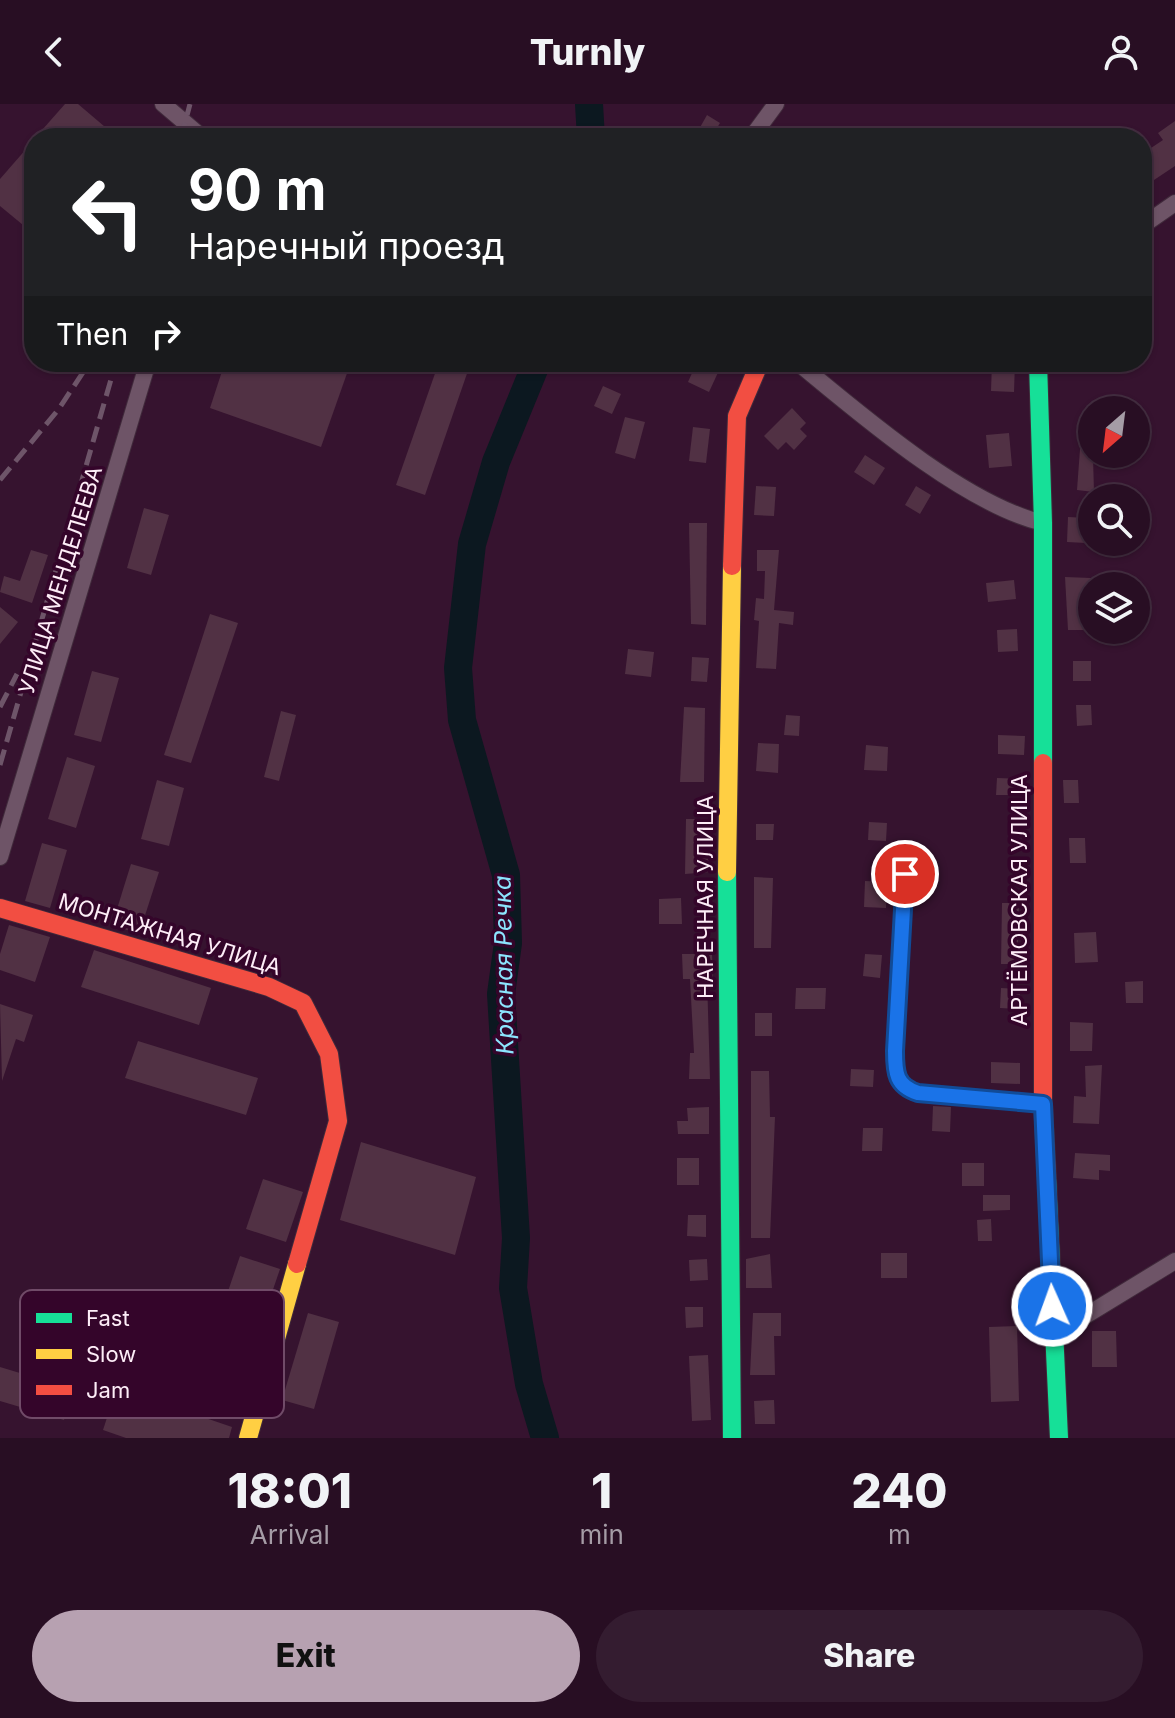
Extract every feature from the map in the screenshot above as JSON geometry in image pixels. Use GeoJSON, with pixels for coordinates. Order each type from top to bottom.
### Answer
{"type":"FeatureCollection","features":[{"type":"Feature","properties":{"kind":"street"},"geometry":{"type":"LineString","coordinates":[[163,104],[191,128]]}},
{"type":"Feature","properties":{"kind":"street"},"geometry":{"type":"LineString","coordinates":[[758,128],[776,104]]}},
{"type":"Feature","properties":{"kind":"street"},"geometry":{"type":"LineString","coordinates":[[1152,219],[1175,203]]}},
{"type":"Feature","properties":{"kind":"street","name":"УЛИЦА МЕНДЕЛЕЕВА"},"geometry":{"type":"LineString","coordinates":[[0,857],[145,372]]}},
{"type":"Feature","properties":{"kind":"street","name":"НАРЕЧНАЯ УЛИЦА"},"geometry":{"type":"LineString","coordinates":[[732,1438],[727,855],[734,484],[737,416],[756,372]]}},
{"type":"Feature","properties":{"kind":"street"},"geometry":{"type":"LineString","coordinates":[[810,372],[961,487],[992,505],[1043,523]]}},
{"type":"Feature","properties":{"kind":"street","name":"АРТЁМОВСКАЯ УЛИЦА"},"geometry":{"type":"LineString","coordinates":[[1038,372],[1043,523],[1043,1104],[1059,1438]]}},
{"type":"Feature","properties":{"kind":"street"},"geometry":{"type":"LineString","coordinates":[[905,874],[895,1051],[898,1080],[906,1089],[918,1093],[1043,1104]]}},
{"type":"Feature","properties":{"kind":"street","name":"МОНТАЖНАЯ УЛИЦА"},"geometry":{"type":"LineString","coordinates":[[0,908],[269,987],[303,1003],[329,1054],[338,1121],[284,1311]]}},
{"type":"Feature","properties":{"kind":"street"},"geometry":{"type":"LineString","coordinates":[[1054,1335],[1175,1261]]}},
{"type":"Feature","properties":{"kind":"street","name":"МОНТАЖНАЯ УЛИЦА"},"geometry":{"type":"LineString","coordinates":[[248,1438],[254,1418]]}},
{"type":"Feature","properties":{"kind":"building"},"geometry":{"type":"Polygon","coordinates":[[[65,104],[78,104],[106,128],[44,128],[65,104]]]}},
{"type":"Feature","properties":{"kind":"building"},"geometry":{"type":"Polygon","coordinates":[[[707,115],[720,123],[717,128],[700,128],[707,115]]]}},
{"type":"Feature","properties":{"kind":"building"},"geometry":{"type":"Polygon","coordinates":[[[1175,121],[1175,166],[1152,181],[1152,147],[1163,140],[1158,133],[1175,121]]]}},
{"type":"Feature","properties":{"kind":"building"},"geometry":{"type":"Polygon","coordinates":[[[24,151],[23,225],[0,206],[0,179],[24,151]]]}},
{"type":"Feature","properties":{"kind":"building"},"geometry":{"type":"Polygon","coordinates":[[[222,372],[347,372],[321,447],[210,408],[222,372]]]}},
{"type":"Feature","properties":{"kind":"building"},"geometry":{"type":"Polygon","coordinates":[[[436,372],[468,372],[425,495],[396,485],[436,372]]]}},
{"type":"Feature","properties":{"kind":"building"},"geometry":{"type":"Polygon","coordinates":[[[692,372],[718,372],[709,392],[688,382],[692,372]]]}},
{"type":"Feature","properties":{"kind":"building"},"geometry":{"type":"Polygon","coordinates":[[[992,372],[1015,372],[1014,392],[991,391],[992,372]]]}},
{"type":"Feature","properties":{"kind":"building"},"geometry":{"type":"Polygon","coordinates":[[[603,386],[621,394],[612,414],[594,406],[603,386]]]}},
{"type":"Feature","properties":{"kind":"building"},"geometry":{"type":"Polygon","coordinates":[[[792,408],[806,423],[800,429],[807,436],[794,450],[786,442],[778,450],[764,436],[792,408]]]}},
{"type":"Feature","properties":{"kind":"building"},"geometry":{"type":"Polygon","coordinates":[[[625,417],[645,422],[635,459],[615,453],[625,417]]]}},
{"type":"Feature","properties":{"kind":"building"},"geometry":{"type":"Polygon","coordinates":[[[693,427],[710,429],[706,463],[689,461],[693,427]]]}},
{"type":"Feature","properties":{"kind":"building"},"geometry":{"type":"Polygon","coordinates":[[[1009,433],[1012,466],[989,468],[986,435],[1009,433]]]}},
{"type":"Feature","properties":{"kind":"building"},"geometry":{"type":"Polygon","coordinates":[[[865,455],[885,468],[874,485],[854,472],[865,455]]]}},
{"type":"Feature","properties":{"kind":"building"},"geometry":{"type":"Polygon","coordinates":[[[1079,468],[1093,468],[1094,484],[1078,484],[1077,490],[1079,468]]]}},
{"type":"Feature","properties":{"kind":"building"},"geometry":{"type":"Polygon","coordinates":[[[756,486],[776,487],[774,516],[754,515],[756,486]]]}},
{"type":"Feature","properties":{"kind":"building"},"geometry":{"type":"Polygon","coordinates":[[[916,486],[931,495],[920,514],[905,505],[916,486]]]}},
{"type":"Feature","properties":{"kind":"building"},"geometry":{"type":"Polygon","coordinates":[[[144,508],[169,515],[151,575],[127,568],[144,508]]]}},
{"type":"Feature","properties":{"kind":"building"},"geometry":{"type":"Polygon","coordinates":[[[1068,517],[1078,518],[1078,543],[1067,542],[1068,517]]]}},
{"type":"Feature","properties":{"kind":"building"},"geometry":{"type":"Polygon","coordinates":[[[689,523],[707,523],[706,625],[691,624],[689,523]]]}},
{"type":"Feature","properties":{"kind":"building"},"geometry":{"type":"Polygon","coordinates":[[[31,550],[48,555],[32,603],[0,592],[4,576],[20,581],[31,550]]]}},
{"type":"Feature","properties":{"kind":"building"},"geometry":{"type":"Polygon","coordinates":[[[757,550],[779,550],[774,610],[794,612],[793,625],[779,623],[776,669],[756,668],[759,621],[754,620],[756,598],[764,599],[765,571],[757,571],[757,550]]]}},
{"type":"Feature","properties":{"kind":"building"},"geometry":{"type":"Polygon","coordinates":[[[1065,577],[1078,578],[1078,630],[1068,630],[1065,577]]]}},
{"type":"Feature","properties":{"kind":"building"},"geometry":{"type":"Polygon","coordinates":[[[1014,580],[1016,599],[988,602],[986,583],[1014,580]]]}},
{"type":"Feature","properties":{"kind":"building"},"geometry":{"type":"Polygon","coordinates":[[[0,607],[18,622],[0,644],[0,607]]]}},
{"type":"Feature","properties":{"kind":"building"},"geometry":{"type":"Polygon","coordinates":[[[210,614],[238,623],[191,763],[164,755],[210,614]]]}},
{"type":"Feature","properties":{"kind":"building"},"geometry":{"type":"Polygon","coordinates":[[[1017,629],[1018,651],[998,652],[997,630],[1017,629]]]}},
{"type":"Feature","properties":{"kind":"building"},"geometry":{"type":"Polygon","coordinates":[[[628,649],[654,652],[651,677],[625,674],[628,649]]]}},
{"type":"Feature","properties":{"kind":"building"},"geometry":{"type":"Polygon","coordinates":[[[692,657],[709,658],[707,682],[691,681],[692,657]]]}},
{"type":"Feature","properties":{"kind":"building"},"geometry":{"type":"Polygon","coordinates":[[[1073,661],[1091,661],[1091,681],[1073,681],[1073,661]]]}},
{"type":"Feature","properties":{"kind":"building"},"geometry":{"type":"Polygon","coordinates":[[[92,671],[119,678],[101,742],[74,735],[92,671]]]}},
{"type":"Feature","properties":{"kind":"building"},"geometry":{"type":"Polygon","coordinates":[[[1076,705],[1091,705],[1092,725],[1077,726],[1076,705]]]}},
{"type":"Feature","properties":{"kind":"building"},"geometry":{"type":"Polygon","coordinates":[[[684,707],[705,708],[704,782],[680,782],[684,707]]]}},
{"type":"Feature","properties":{"kind":"building"},"geometry":{"type":"Polygon","coordinates":[[[281,711],[296,715],[279,781],[264,777],[281,711]]]}},
{"type":"Feature","properties":{"kind":"building"},"geometry":{"type":"Polygon","coordinates":[[[786,715],[800,716],[799,736],[784,735],[786,715]]]}},
{"type":"Feature","properties":{"kind":"building"},"geometry":{"type":"Polygon","coordinates":[[[998,735],[1025,736],[1024,755],[998,754],[998,735]]]}},
{"type":"Feature","properties":{"kind":"building"},"geometry":{"type":"Polygon","coordinates":[[[758,743],[779,744],[778,773],[756,771],[758,743]]]}},
{"type":"Feature","properties":{"kind":"building"},"geometry":{"type":"Polygon","coordinates":[[[866,745],[888,747],[887,771],[864,770],[866,745]]]}},
{"type":"Feature","properties":{"kind":"building"},"geometry":{"type":"Polygon","coordinates":[[[67,757],[95,766],[76,828],[48,819],[67,757]]]}},
{"type":"Feature","properties":{"kind":"building"},"geometry":{"type":"Polygon","coordinates":[[[997,778],[1023,779],[1023,795],[996,795],[997,778]]]}},
{"type":"Feature","properties":{"kind":"building"},"geometry":{"type":"Polygon","coordinates":[[[157,780],[184,788],[169,846],[141,839],[157,780]]]}},
{"type":"Feature","properties":{"kind":"building"},"geometry":{"type":"Polygon","coordinates":[[[1063,780],[1078,780],[1079,803],[1064,803],[1063,780]]]}},
{"type":"Feature","properties":{"kind":"building"},"geometry":{"type":"Polygon","coordinates":[[[686,819],[712,819],[712,842],[708,842],[710,872],[685,874],[686,819]]]}},
{"type":"Feature","properties":{"kind":"building"},"geometry":{"type":"Polygon","coordinates":[[[869,822],[887,823],[886,841],[868,840],[869,822]]]}},
{"type":"Feature","properties":{"kind":"building"},"geometry":{"type":"Polygon","coordinates":[[[756,824],[774,824],[773,840],[756,840],[756,824]]]}},
{"type":"Feature","properties":{"kind":"building"},"geometry":{"type":"Polygon","coordinates":[[[1069,838],[1085,838],[1086,863],[1070,863],[1069,838]]]}},
{"type":"Feature","properties":{"kind":"building"},"geometry":{"type":"Polygon","coordinates":[[[42,843],[67,850],[50,908],[25,901],[42,843]]]}},
{"type":"Feature","properties":{"kind":"building"},"geometry":{"type":"Polygon","coordinates":[[[131,864],[159,872],[139,934],[112,925],[131,864]]]}},
{"type":"Feature","properties":{"kind":"building"},"geometry":{"type":"Polygon","coordinates":[[[754,877],[773,878],[771,948],[754,948],[754,877]]]}},
{"type":"Feature","properties":{"kind":"building"},"geometry":{"type":"Polygon","coordinates":[[[865,881],[887,882],[886,908],[864,907],[865,881]]]}},
{"type":"Feature","properties":{"kind":"building"},"geometry":{"type":"Polygon","coordinates":[[[681,898],[682,924],[659,924],[659,899],[681,898]]]}},
{"type":"Feature","properties":{"kind":"building"},"geometry":{"type":"Polygon","coordinates":[[[1002,903],[1019,903],[1021,964],[1001,964],[1002,903]]]}},
{"type":"Feature","properties":{"kind":"building"},"geometry":{"type":"Polygon","coordinates":[[[9,925],[50,937],[35,982],[0,970],[0,954],[9,925]]]}},
{"type":"Feature","properties":{"kind":"building"},"geometry":{"type":"Polygon","coordinates":[[[1096,932],[1098,962],[1075,963],[1074,933],[1096,932]]]}},
{"type":"Feature","properties":{"kind":"building"},"geometry":{"type":"Polygon","coordinates":[[[94,950],[211,988],[199,1025],[81,987],[94,950]]]}},
{"type":"Feature","properties":{"kind":"building"},"geometry":{"type":"Polygon","coordinates":[[[682,954],[712,954],[713,978],[707,978],[710,1079],[689,1079],[690,1053],[694,1053],[690,979],[683,979],[682,954]]]}},
{"type":"Feature","properties":{"kind":"building"},"geometry":{"type":"Polygon","coordinates":[[[865,954],[882,955],[880,978],[863,976],[865,954]]]}},
{"type":"Feature","properties":{"kind":"building"},"geometry":{"type":"Polygon","coordinates":[[[1143,981],[1143,1003],[1126,1003],[1125,982],[1143,981]]]}},
{"type":"Feature","properties":{"kind":"building"},"geometry":{"type":"Polygon","coordinates":[[[796,988],[826,988],[825,1009],[795,1009],[796,988]]]}},
{"type":"Feature","properties":{"kind":"building"},"geometry":{"type":"Polygon","coordinates":[[[1001,988],[1020,989],[1020,1009],[1000,1008],[1001,988]]]}},
{"type":"Feature","properties":{"kind":"building"},"geometry":{"type":"Polygon","coordinates":[[[0,1004],[33,1015],[24,1042],[16,1039],[2,1081],[0,1004]]]}},
{"type":"Feature","properties":{"kind":"building"},"geometry":{"type":"Polygon","coordinates":[[[755,1013],[772,1013],[772,1036],[755,1036],[755,1013]]]}},
{"type":"Feature","properties":{"kind":"building"},"geometry":{"type":"Polygon","coordinates":[[[1070,1022],[1093,1023],[1092,1051],[1070,1051],[1070,1022]]]}},
{"type":"Feature","properties":{"kind":"building"},"geometry":{"type":"Polygon","coordinates":[[[138,1041],[258,1078],[246,1115],[125,1078],[138,1041]]]}},
{"type":"Feature","properties":{"kind":"building"},"geometry":{"type":"Polygon","coordinates":[[[991,1062],[1020,1063],[1020,1084],[991,1083],[991,1062]]]}},
{"type":"Feature","properties":{"kind":"building"},"geometry":{"type":"Polygon","coordinates":[[[1102,1065],[1099,1124],[1073,1123],[1074,1096],[1086,1097],[1085,1066],[1102,1065]]]}},
{"type":"Feature","properties":{"kind":"building"},"geometry":{"type":"Polygon","coordinates":[[[851,1069],[874,1070],[873,1087],[850,1086],[851,1069]]]}},
{"type":"Feature","properties":{"kind":"building"},"geometry":{"type":"Polygon","coordinates":[[[751,1071],[769,1071],[770,1117],[775,1117],[770,1238],[751,1238],[751,1071]]]}},
{"type":"Feature","properties":{"kind":"building"},"geometry":{"type":"Polygon","coordinates":[[[933,1106],[951,1107],[950,1132],[932,1131],[933,1106]]]}},
{"type":"Feature","properties":{"kind":"building"},"geometry":{"type":"Polygon","coordinates":[[[709,1107],[709,1134],[678,1134],[677,1121],[688,1121],[687,1108],[709,1107]]]}},
{"type":"Feature","properties":{"kind":"building"},"geometry":{"type":"Polygon","coordinates":[[[863,1128],[883,1128],[882,1151],[862,1151],[863,1128]]]}},
{"type":"Feature","properties":{"kind":"building"},"geometry":{"type":"Polygon","coordinates":[[[361,1142],[476,1177],[455,1255],[340,1220],[361,1142]]]}},
{"type":"Feature","properties":{"kind":"building"},"geometry":{"type":"Polygon","coordinates":[[[1075,1153],[1110,1155],[1110,1171],[1099,1170],[1099,1180],[1073,1178],[1075,1153]]]}},
{"type":"Feature","properties":{"kind":"building"},"geometry":{"type":"Polygon","coordinates":[[[677,1158],[699,1158],[699,1185],[677,1185],[677,1158]]]}},
{"type":"Feature","properties":{"kind":"building"},"geometry":{"type":"Polygon","coordinates":[[[962,1163],[984,1163],[984,1186],[962,1186],[962,1163]]]}},
{"type":"Feature","properties":{"kind":"building"},"geometry":{"type":"Polygon","coordinates":[[[263,1179],[303,1192],[286,1242],[246,1229],[263,1179]]]}},
{"type":"Feature","properties":{"kind":"building"},"geometry":{"type":"Polygon","coordinates":[[[983,1195],[1010,1195],[1010,1210],[983,1211],[983,1195]]]}},
{"type":"Feature","properties":{"kind":"building"},"geometry":{"type":"Polygon","coordinates":[[[688,1215],[706,1215],[706,1237],[687,1236],[688,1215]]]}},
{"type":"Feature","properties":{"kind":"building"},"geometry":{"type":"Polygon","coordinates":[[[991,1219],[992,1241],[978,1241],[977,1220],[991,1219]]]}},
{"type":"Feature","properties":{"kind":"building"},"geometry":{"type":"Polygon","coordinates":[[[881,1253],[907,1253],[907,1278],[881,1278],[881,1253]]]}},
{"type":"Feature","properties":{"kind":"building"},"geometry":{"type":"Polygon","coordinates":[[[770,1254],[772,1288],[746,1288],[746,1259],[770,1254]]]}},
{"type":"Feature","properties":{"kind":"building"},"geometry":{"type":"Polygon","coordinates":[[[240,1256],[280,1269],[273,1290],[228,1290],[240,1256]]]}},
{"type":"Feature","properties":{"kind":"building"},"geometry":{"type":"Polygon","coordinates":[[[707,1259],[708,1280],[690,1281],[689,1260],[707,1259]]]}},
{"type":"Feature","properties":{"kind":"building"},"geometry":{"type":"Polygon","coordinates":[[[685,1307],[703,1307],[703,1327],[686,1328],[685,1307]]]}},
{"type":"Feature","properties":{"kind":"building"},"geometry":{"type":"Polygon","coordinates":[[[308,1313],[339,1322],[314,1409],[284,1401],[308,1313]]]}},
{"type":"Feature","properties":{"kind":"building"},"geometry":{"type":"Polygon","coordinates":[[[753,1313],[781,1313],[781,1336],[774,1336],[775,1375],[750,1375],[753,1313]]]}},
{"type":"Feature","properties":{"kind":"building"},"geometry":{"type":"Polygon","coordinates":[[[1017,1326],[1019,1401],[991,1402],[989,1327],[1017,1326]]]}},
{"type":"Feature","properties":{"kind":"building"},"geometry":{"type":"Polygon","coordinates":[[[1092,1331],[1116,1331],[1117,1367],[1092,1367],[1092,1331]]]}},
{"type":"Feature","properties":{"kind":"building"},"geometry":{"type":"Polygon","coordinates":[[[708,1355],[711,1420],[692,1421],[689,1356],[708,1355]]]}},
{"type":"Feature","properties":{"kind":"building"},"geometry":{"type":"Polygon","coordinates":[[[0,1367],[20,1373],[20,1407],[0,1401],[0,1367]]]}},
{"type":"Feature","properties":{"kind":"building"},"geometry":{"type":"Polygon","coordinates":[[[774,1400],[775,1424],[755,1424],[754,1401],[774,1400]]]}},
{"type":"Feature","properties":{"kind":"building"},"geometry":{"type":"Polygon","coordinates":[[[107,1418],[206,1418],[232,1427],[229,1438],[126,1438],[103,1430],[107,1418]]]}},
{"type":"Feature","properties":{"kind":"waterway","name":"Красная Речка"},"geometry":{"type":"LineString","coordinates":[[589,104],[590,128]]}},
{"type":"Feature","properties":{"kind":"waterway","name":"Красная Речка"},"geometry":{"type":"LineString","coordinates":[[533,372],[496,462],[472,544],[458,668],[462,720],[506,875],[508,943],[501,994],[516,1238],[513,1288],[529,1384],[545,1438]]}},
{"type":"Feature","properties":{"kind":"railway"},"geometry":{"type":"LineString","coordinates":[[184,128],[190,104]]}},
{"type":"Feature","properties":{"kind":"railway"},"geometry":{"type":"LineString","coordinates":[[0,480],[58,410],[83,372]]}},
{"type":"Feature","properties":{"kind":"railway"},"geometry":{"type":"LineString","coordinates":[[0,765],[113,372]]}},
{"type":"Feature","properties":{"kind":"railway"},"geometry":{"type":"LineString","coordinates":[[0,707],[17,674]]}},
{"type":"Feature","properties":{"kind":"traffic: fast"},"geometry":{"type":"LineString","coordinates":[[1038,372],[1043,523],[1043,763]]}},
{"type":"Feature","properties":{"kind":"traffic: fast"},"geometry":{"type":"LineString","coordinates":[[727,872],[732,1438]]}},
{"type":"Feature","properties":{"kind":"traffic: fast"},"geometry":{"type":"LineString","coordinates":[[1047,1178],[1059,1438]]}},
{"type":"Feature","properties":{"kind":"traffic: slow"},"geometry":{"type":"LineString","coordinates":[[727,872],[732,566]]}},
{"type":"Feature","properties":{"kind":"traffic: slow"},"geometry":{"type":"LineString","coordinates":[[284,1310],[297,1264]]}},
{"type":"Feature","properties":{"kind":"traffic: slow"},"geometry":{"type":"LineString","coordinates":[[248,1438],[254,1418]]}},
{"type":"Feature","properties":{"kind":"traffic: jam"},"geometry":{"type":"LineString","coordinates":[[732,566],[737,416],[756,372]]}},
{"type":"Feature","properties":{"kind":"traffic: jam"},"geometry":{"type":"LineString","coordinates":[[1043,763],[1043,1104],[1047,1178]]}},
{"type":"Feature","properties":{"kind":"traffic: jam"},"geometry":{"type":"LineString","coordinates":[[0,908],[269,987],[303,1003],[329,1054],[338,1121],[297,1264]]}},
{"type":"Feature","properties":{"kind":"route"},"geometry":{"type":"LineString","coordinates":[[905,874],[895,1051],[898,1080],[906,1089],[918,1093],[1043,1104],[1052,1306]]}}]}
